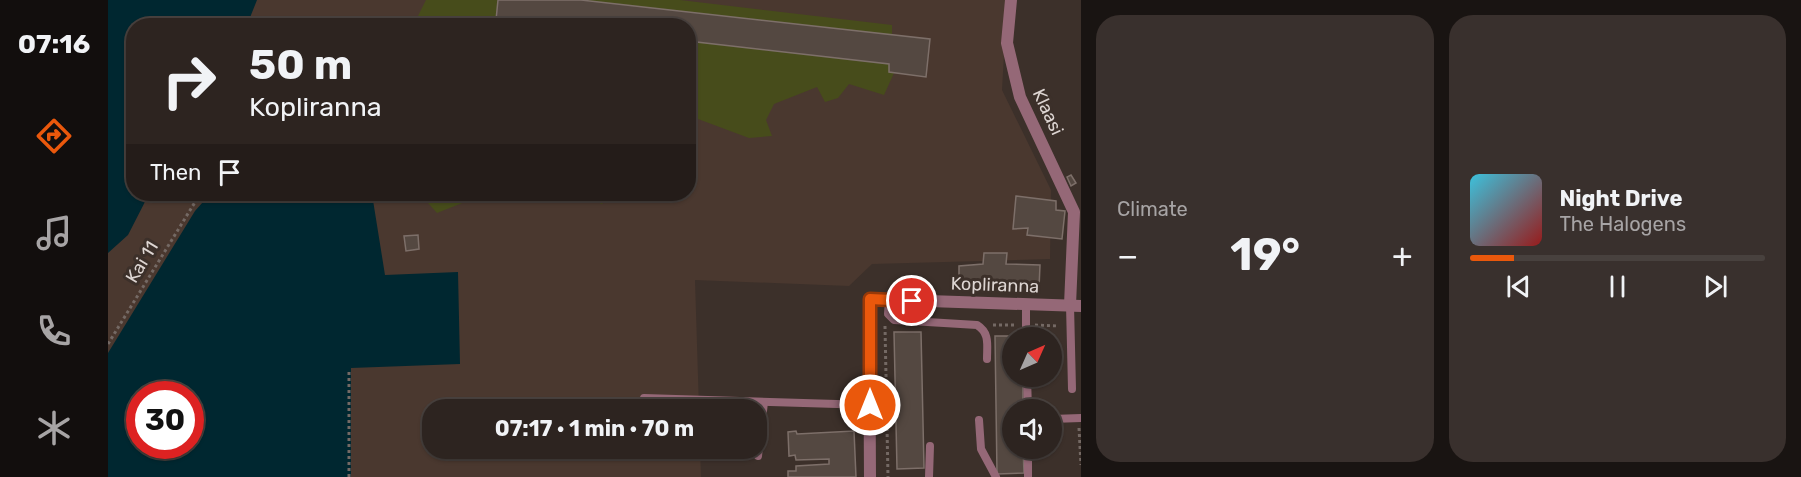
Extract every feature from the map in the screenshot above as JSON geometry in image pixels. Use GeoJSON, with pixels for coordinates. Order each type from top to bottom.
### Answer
{"type":"FeatureCollection","features":[{"type":"Feature","properties":{"kind":"street","name":"Klaasi"},"geometry":{"type":"LineString","coordinates":[[1011,0],[1007,43],[1020,96],[1074,212],[1077,230],[1075,306]]}},
{"type":"Feature","properties":{"kind":"street","name":"Kopliranna"},"geometry":{"type":"LineString","coordinates":[[870,477],[870,299],[1075,306]]}},
{"type":"Feature","properties":{"kind":"lane"},"geometry":{"type":"LineString","coordinates":[[889,300],[889,317],[894,320],[977,325],[987,335],[987,359]]}},
{"type":"Feature","properties":{"kind":"lane"},"geometry":{"type":"LineString","coordinates":[[1026,304],[1026,327]]}},
{"type":"Feature","properties":{"kind":"lane"},"geometry":{"type":"LineString","coordinates":[[1072,389],[1075,306]]}},
{"type":"Feature","properties":{"kind":"lane"},"geometry":{"type":"LineString","coordinates":[[644,398],[674,399]]}},
{"type":"Feature","properties":{"kind":"lane"},"geometry":{"type":"LineString","coordinates":[[767,402],[870,405]]}},
{"type":"Feature","properties":{"kind":"lane"},"geometry":{"type":"LineString","coordinates":[[1062,419],[1080,418]]}},
{"type":"Feature","properties":{"kind":"lane"},"geometry":{"type":"LineString","coordinates":[[980,420],[981,449],[996,477]]}},
{"type":"Feature","properties":{"kind":"lane"},"geometry":{"type":"LineString","coordinates":[[929,477],[930,446]]}},
{"type":"Feature","properties":{"kind":"lane"},"geometry":{"type":"LineString","coordinates":[[1028,459],[1028,477]]}},
{"type":"Feature","properties":{"kind":"path","name":"Kai 11"},"geometry":{"type":"LineString","coordinates":[[108,344],[196,201]]}},
{"type":"Feature","properties":{"kind":"path"},"geometry":{"type":"LineString","coordinates":[[888,477],[885,324],[889,317]]}},
{"type":"Feature","properties":{"kind":"path"},"geometry":{"type":"LineString","coordinates":[[349,371],[349,477]]}},
{"type":"Feature","properties":{"kind":"path"},"geometry":{"type":"LineString","coordinates":[[1080,418],[1081,465]]}},
{"type":"Feature","properties":{"kind":"shaded area"},"geometry":{"type":"Polygon","coordinates":[[[108,0],[1007,0],[1002,90],[1051,190],[1050,259],[872,264],[849,286],[695,280],[699,399],[422,399],[422,459],[700,459],[701,477],[108,477],[108,0]]]}},
{"type":"Feature","properties":{"kind":"green space"},"geometry":{"type":"Polygon","coordinates":[[[426,0],[498,0],[496,18],[417,18],[426,0]]]}},
{"type":"Feature","properties":{"kind":"green space"},"geometry":{"type":"Polygon","coordinates":[[[581,0],[680,0],[892,25],[892,35],[581,0]]]}},
{"type":"Feature","properties":{"kind":"green space"},"geometry":{"type":"Polygon","coordinates":[[[696,42],[889,64],[889,72],[894,73],[884,95],[849,84],[838,98],[825,102],[817,87],[774,104],[766,120],[772,136],[749,138],[696,120],[696,42]]]}},
{"type":"Feature","properties":{"kind":"green space"},"geometry":{"type":"Polygon","coordinates":[[[426,201],[467,201],[437,213],[426,201]]]}},
{"type":"Feature","properties":{"kind":"water"},"geometry":{"type":"Polygon","coordinates":[[[108,0],[257,0],[250,18],[126,18],[126,201],[145,201],[128,235],[108,253],[108,0]]]}},
{"type":"Feature","properties":{"kind":"water"},"geometry":{"type":"Polygon","coordinates":[[[204,201],[373,201],[385,275],[458,272],[460,364],[351,368],[351,477],[108,477],[108,353],[195,211],[204,201]]]}},
{"type":"Feature","properties":{"kind":"building"},"geometry":{"type":"Polygon","coordinates":[[[498,0],[581,0],[930,39],[926,77],[889,72],[889,64],[696,42],[696,18],[496,18],[498,0]]]}},
{"type":"Feature","properties":{"kind":"building"},"geometry":{"type":"Polygon","coordinates":[[[1071,175],[1076,183],[1071,186],[1067,177],[1071,175]]]}},
{"type":"Feature","properties":{"kind":"building"},"geometry":{"type":"Polygon","coordinates":[[[1016,196],[1056,201],[1056,210],[1065,211],[1062,239],[1027,235],[1028,228],[1013,229],[1016,196]]]}},
{"type":"Feature","properties":{"kind":"building"},"geometry":{"type":"Polygon","coordinates":[[[418,235],[419,249],[406,251],[404,236],[418,235]]]}},
{"type":"Feature","properties":{"kind":"building"},"geometry":{"type":"Polygon","coordinates":[[[984,253],[1007,253],[1006,264],[1040,265],[1039,288],[959,285],[959,266],[983,264],[984,253]]]}},
{"type":"Feature","properties":{"kind":"building"},"geometry":{"type":"Polygon","coordinates":[[[894,332],[921,332],[924,468],[897,469],[894,332]]]}},
{"type":"Feature","properties":{"kind":"building"},"geometry":{"type":"Polygon","coordinates":[[[995,336],[1002,336],[1002,387],[1023,387],[1023,399],[1002,399],[1002,459],[1023,459],[1024,473],[997,474],[995,336]]]}},
{"type":"Feature","properties":{"kind":"building"},"geometry":{"type":"Polygon","coordinates":[[[796,431],[797,434],[854,431],[856,477],[788,477],[788,471],[796,471],[796,466],[829,464],[829,459],[796,460],[795,455],[789,456],[788,432],[796,431]]]}},
{"type":"Feature","properties":{"kind":"route"},"geometry":{"type":"LineString","coordinates":[[870,405],[870,299],[912,301]]}}]}
